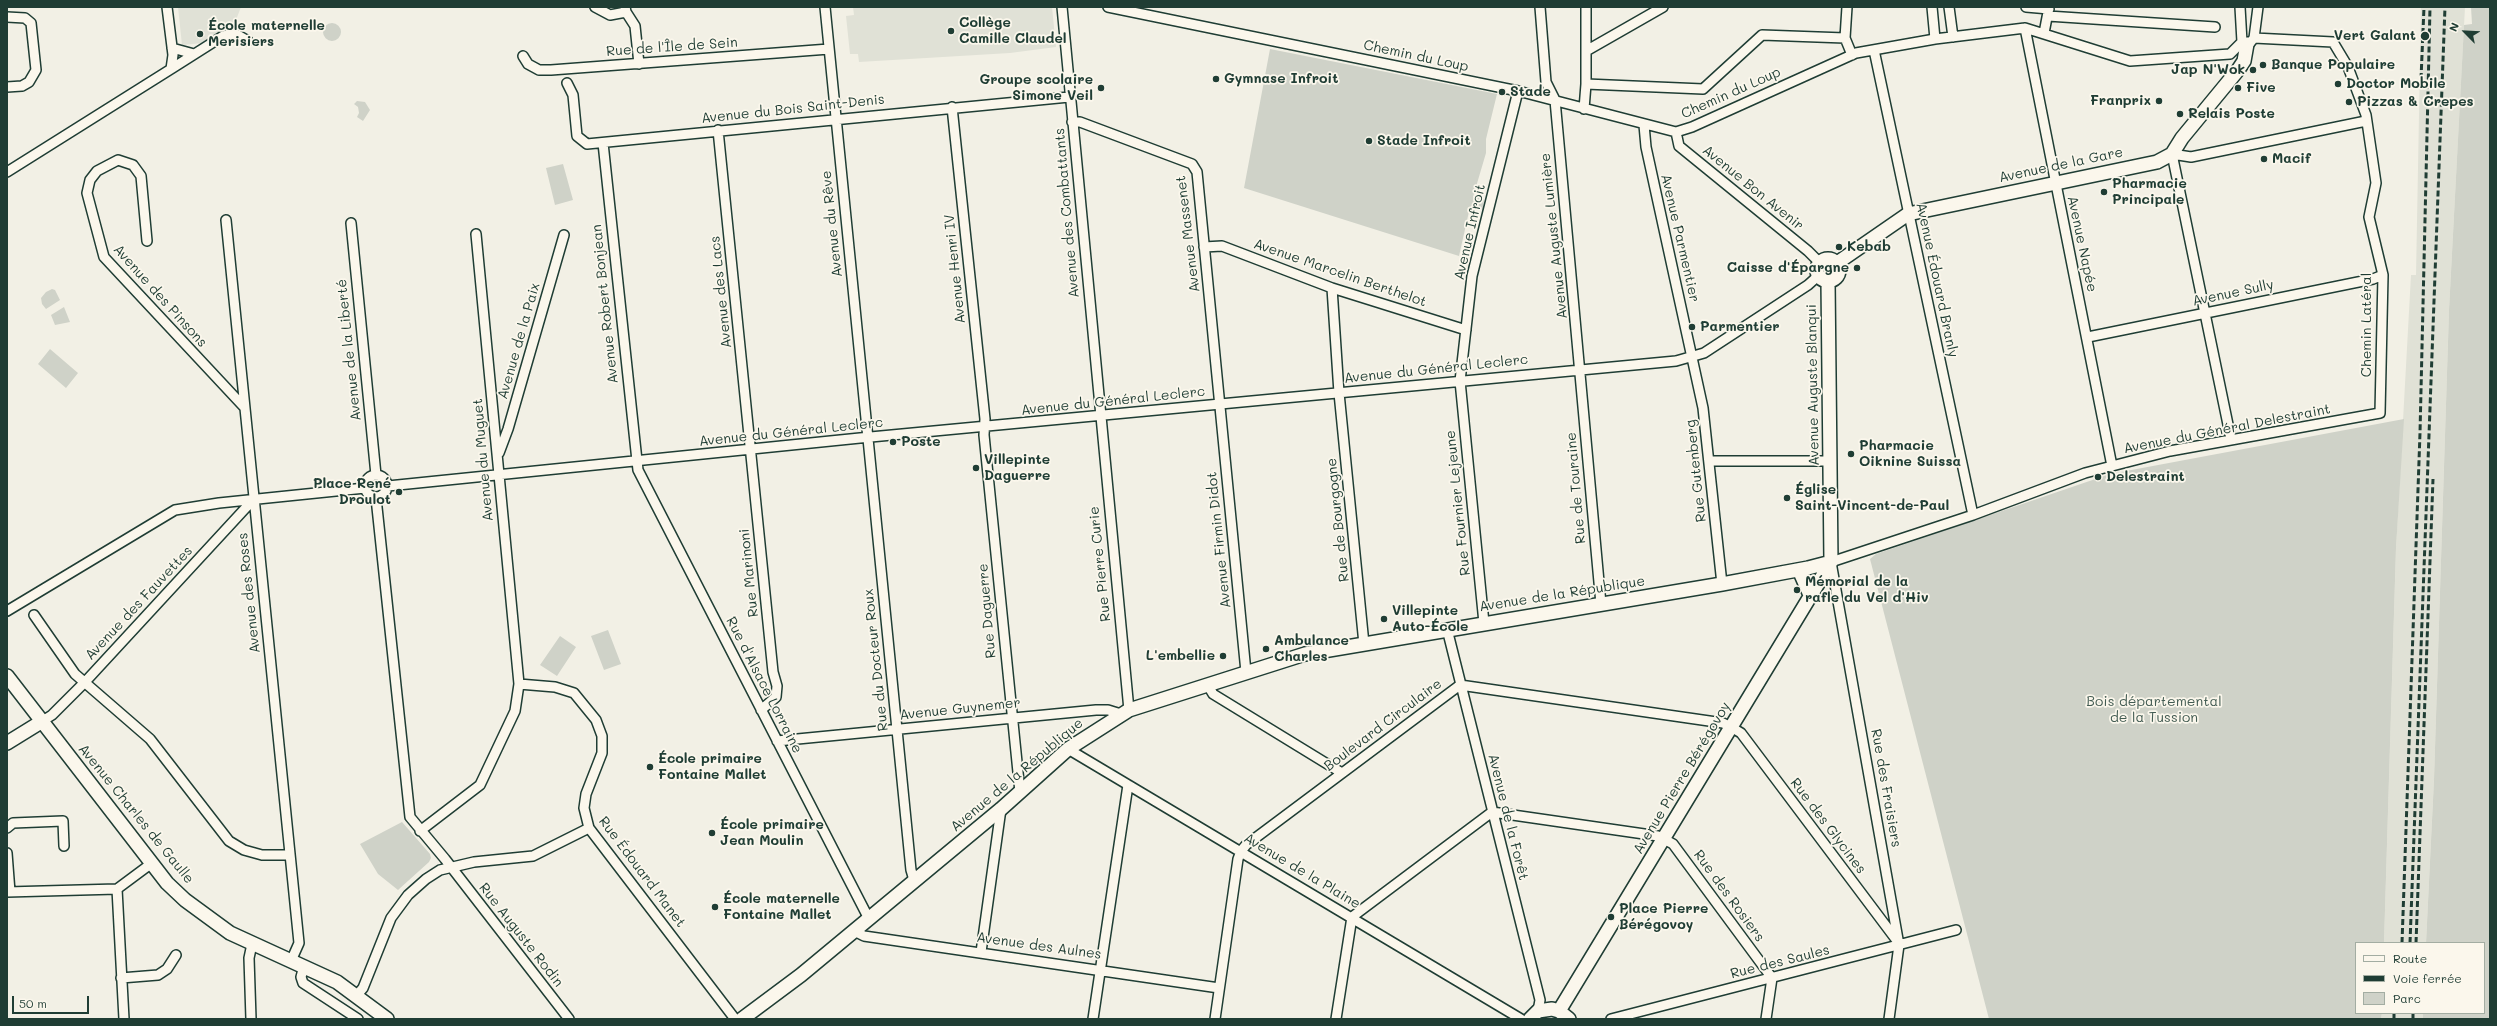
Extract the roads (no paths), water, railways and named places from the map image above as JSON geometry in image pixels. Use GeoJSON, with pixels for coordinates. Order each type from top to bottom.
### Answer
{"type":"FeatureCollection","features":[{"type":"Feature","properties":{"kind":"street"},"geometry":{"type":"LineString","coordinates":[[167,7],[173,51],[171,69]]}},
{"type":"Feature","properties":{"kind":"street"},"geometry":{"type":"LineString","coordinates":[[596,7],[610,15],[625,10],[635,26],[639,64]]}},
{"type":"Feature","properties":{"kind":"street","name":"Avenue du Rêve"},"geometry":{"type":"LineString","coordinates":[[825,7],[868,438]]}},
{"type":"Feature","properties":{"kind":"street","name":"Avenue des Combattants"},"geometry":{"type":"LineString","coordinates":[[1062,7],[1069,96],[1100,416]]}},
{"type":"Feature","properties":{"kind":"street","name":"Chemin du Loup"},"geometry":{"type":"LineString","coordinates":[[1108,7],[1518,91],[1644,125],[1676,132],[1692,127],[1852,55],[1935,39],[2025,28],[2130,61],[2230,54],[2247,42]]}},
{"type":"Feature","properties":{"kind":"street"},"geometry":{"type":"LineString","coordinates":[[1540,7],[1546,82],[1555,100]]}},
{"type":"Feature","properties":{"kind":"street"},"geometry":{"type":"LineString","coordinates":[[1584,109],[1586,84],[1586,7]]}},
{"type":"Feature","properties":{"kind":"street"},"geometry":{"type":"LineString","coordinates":[[1586,51],[1663,7]]}},
{"type":"Feature","properties":{"kind":"street"},"geometry":{"type":"LineString","coordinates":[[1847,7],[1845,38],[1852,55]]}},
{"type":"Feature","properties":{"kind":"street"},"geometry":{"type":"LineString","coordinates":[[1932,7],[1935,39]]}},
{"type":"Feature","properties":{"kind":"street"},"geometry":{"type":"LineString","coordinates":[[1949,7],[1953,37]]}},
{"type":"Feature","properties":{"kind":"street"},"geometry":{"type":"LineString","coordinates":[[2026,7],[2049,11],[2215,27]]}},
{"type":"Feature","properties":{"kind":"street"},"geometry":{"type":"LineString","coordinates":[[2240,7],[2247,42]]}},
{"type":"Feature","properties":{"kind":"street"},"geometry":{"type":"LineString","coordinates":[[2231,439],[2172,154],[2182,138],[2244,61],[2247,42],[2258,7]]}},
{"type":"Feature","properties":{"kind":"street"},"geometry":{"type":"LineString","coordinates":[[2044,33],[2049,11]]}},
{"type":"Feature","properties":{"kind":"street"},"geometry":{"type":"LineString","coordinates":[[7,17],[25,18],[31,24],[36,70],[29,82],[22,86],[7,87]]}},
{"type":"Feature","properties":{"kind":"street","name":"Avenue Napée"},"geometry":{"type":"LineString","coordinates":[[2025,28],[2054,183],[2088,337],[2112,466]]}},
{"type":"Feature","properties":{"kind":"street"},"geometry":{"type":"LineString","coordinates":[[8,168],[223,36],[234,33],[248,41]]}},
{"type":"Feature","properties":{"kind":"street"},"geometry":{"type":"LineString","coordinates":[[1586,84],[1703,89],[1762,35],[1845,38]]}},
{"type":"Feature","properties":{"kind":"street","name":"Chemin Latéral"},"geometry":{"type":"LineString","coordinates":[[2247,42],[2333,42],[2348,67],[2366,121],[2376,183],[2369,217],[2383,275],[2380,413]]}},
{"type":"Feature","properties":{"kind":"street","name":"Rue de l'Île de Sein"},"geometry":{"type":"LineString","coordinates":[[523,56],[528,64],[539,70],[564,70],[829,49]]}},
{"type":"Feature","properties":{"kind":"street","name":"Avenue Édouard Branly"},"geometry":{"type":"LineString","coordinates":[[1874,50],[1973,515]]}},
{"type":"Feature","properties":{"kind":"street"},"geometry":{"type":"LineString","coordinates":[[173,51],[194,54]]}},
{"type":"Feature","properties":{"kind":"street","name":"Avenue du Bois Saint-Denis"},"geometry":{"type":"LineString","coordinates":[[567,83],[573,95],[577,136],[587,144],[835,118],[1069,96]]}},
{"type":"Feature","properties":{"kind":"street","name":"Avenue Infroit"},"geometry":{"type":"LineString","coordinates":[[1460,381],[1472,276],[1518,91]]}},
{"type":"Feature","properties":{"kind":"street","name":"Avenue Auguste Lumière"},"geometry":{"type":"LineString","coordinates":[[1555,100],[1579,370]]}},
{"type":"Feature","properties":{"kind":"street","name":"Avenue Henri IV"},"geometry":{"type":"LineString","coordinates":[[952,107],[984,428]]}},
{"type":"Feature","properties":{"kind":"street"},"geometry":{"type":"LineString","coordinates":[[2172,154],[2190,157],[2366,121]]}},
{"type":"Feature","properties":{"kind":"street","name":"Avenue Massenet"},"geometry":{"type":"LineString","coordinates":[[1072,122],[1080,122],[1192,164],[1197,172],[1220,404]]}},
{"type":"Feature","properties":{"kind":"street","name":"Avenue Parmentier"},"geometry":{"type":"LineString","coordinates":[[1644,125],[1646,147],[1692,357]]}},
{"type":"Feature","properties":{"kind":"street","name":"Avenue des Lacs"},"geometry":{"type":"LineString","coordinates":[[718,130],[751,451]]}},
{"type":"Feature","properties":{"kind":"street","name":"Avenue Bon Avenir"},"geometry":{"type":"LineString","coordinates":[[1676,132],[1679,146],[1808,251],[1819,262]]}},
{"type":"Feature","properties":{"kind":"street","name":"Avenue Robert Bonjean"},"geometry":{"type":"LineString","coordinates":[[603,143],[636,462]]}},
{"type":"Feature","properties":{"kind":"street","name":"Avenue de la Gare"},"geometry":{"type":"LineString","coordinates":[[1837,264],[1908,214],[2157,162],[2172,154]]}},
{"type":"Feature","properties":{"kind":"street","name":"Avenue des Pinsons"},"geometry":{"type":"LineString","coordinates":[[147,241],[141,176],[139,170],[126,161],[118,160],[97,171],[90,180],[87,193],[104,257],[245,408]]}},
{"type":"Feature","properties":{"kind":"street","name":"Avenue des Roses"},"geometry":{"type":"LineString","coordinates":[[226,220],[253,500],[299,943],[291,961]]}},
{"type":"Feature","properties":{"kind":"street","name":"Avenue de la Liberté"},"geometry":{"type":"LineString","coordinates":[[351,223],[376,475]]}},
{"type":"Feature","properties":{"kind":"street","name":"Avenue du Muguet"},"geometry":{"type":"LineString","coordinates":[[420,831],[480,785],[515,711],[519,684],[476,234]]}},
{"type":"Feature","properties":{"kind":"street","name":"Avenue de la Paix"},"geometry":{"type":"LineString","coordinates":[[498,454],[508,429],[564,235]]}},
{"type":"Feature","properties":{"kind":"street","name":"Avenue Marcelin Berthelot"},"geometry":{"type":"LineString","coordinates":[[1204,246],[1222,246],[1332,288],[1466,330]]}},
{"type":"Feature","properties":{"kind":"street"},"geometry":{"type":"LineString","coordinates":[[1828,258],[1837,264],[1838,275],[1823,278],[1816,269],[1819,262],[1828,258]]}},
{"type":"Feature","properties":{"kind":"street","name":"Avenue Sully"},"geometry":{"type":"LineString","coordinates":[[2088,337],[2373,279],[2383,275]]}},
{"type":"Feature","properties":{"kind":"street","name":"Avenue du Général Leclerc"},"geometry":{"type":"LineString","coordinates":[[388,486],[751,451],[868,438],[1676,361],[1704,353],[1808,285],[1823,278]]}},
{"type":"Feature","properties":{"kind":"street","name":"Avenue Auguste Blanqui"},"geometry":{"type":"LineString","coordinates":[[1823,278],[1830,461],[1831,562]]}},
{"type":"Feature","properties":{"kind":"street","name":"Rue de Bourgogne"},"geometry":{"type":"LineString","coordinates":[[1332,288],[1339,393],[1364,644]]}},
{"type":"Feature","properties":{"kind":"street","name":"Rue Gutenberg"},"geometry":{"type":"LineString","coordinates":[[1692,357],[1703,408],[1722,584]]}},
{"type":"Feature","properties":{"kind":"street","name":"Rue de Touraine"},"geometry":{"type":"LineString","coordinates":[[1579,370],[1601,604]]}},
{"type":"Feature","properties":{"kind":"street","name":"Rue Fournier Lejeune"},"geometry":{"type":"LineString","coordinates":[[1460,381],[1484,623]]}},
{"type":"Feature","properties":{"kind":"street","name":"Avenue Firmin Didot"},"geometry":{"type":"LineString","coordinates":[[1220,404],[1246,672]]}},
{"type":"Feature","properties":{"kind":"street","name":"Avenue du Général Delestraint"},"geometry":{"type":"LineString","coordinates":[[1831,562],[1973,515],[2085,473],[2170,451],[2380,413]]}},
{"type":"Feature","properties":{"kind":"street","name":"Rue Pierre Curie"},"geometry":{"type":"LineString","coordinates":[[1100,416],[1125,712]]}},
{"type":"Feature","properties":{"kind":"street","name":"Rue Daguerre"},"geometry":{"type":"LineString","coordinates":[[984,428],[1011,718],[1020,792]]}},
{"type":"Feature","properties":{"kind":"street","name":"Rue du Docteur Roux"},"geometry":{"type":"LineString","coordinates":[[868,438],[911,870],[914,880]]}},
{"type":"Feature","properties":{"kind":"street","name":"Rue Marinoni"},"geometry":{"type":"LineString","coordinates":[[751,451],[773,672],[776,686],[776,697],[761,710]]}},
{"type":"Feature","properties":{"kind":"street"},"geometry":{"type":"LineString","coordinates":[[1709,461],[1830,461]]}},
{"type":"Feature","properties":{"kind":"street","name":"Rue d'Alsace Lorraine"},"geometry":{"type":"LineString","coordinates":[[636,462],[761,710],[869,919]]}},
{"type":"Feature","properties":{"kind":"street"},"geometry":{"type":"LineString","coordinates":[[376,475],[385,479],[388,486],[383,495],[376,498],[369,495],[365,488],[366,481],[376,475]]}},
{"type":"Feature","properties":{"kind":"street"},"geometry":{"type":"LineString","coordinates":[[7,611],[175,510],[365,488]]}},
{"type":"Feature","properties":{"kind":"street","name":"Rue Auguste Rodin"},"geometry":{"type":"LineString","coordinates":[[376,498],[410,817],[451,867],[569,1019]]}},
{"type":"Feature","properties":{"kind":"street","name":"Avenue des Fauvettes"},"geometry":{"type":"LineString","coordinates":[[41,722],[52,715],[85,682],[253,500]]}},
{"type":"Feature","properties":{"kind":"street","name":"Avenue de la République"},"geometry":{"type":"LineString","coordinates":[[742,1019],[801,975],[869,919],[1002,808],[1068,749],[1125,712],[1207,684],[1304,654],[1722,584],[1799,570],[1831,562]]}},
{"type":"Feature","properties":{"kind":"street","name":"Avenue Pierre Bérégovoy"},"geometry":{"type":"LineString","coordinates":[[1564,1015],[1665,838],[1831,562]]}},
{"type":"Feature","properties":{"kind":"street","name":"Rue des Fraisiers"},"geometry":{"type":"LineString","coordinates":[[1831,562],[1899,944],[1889,1019]]}},
{"type":"Feature","properties":{"kind":"street"},"geometry":{"type":"LineString","coordinates":[[1799,570],[1810,595]]}},
{"type":"Feature","properties":{"kind":"street"},"geometry":{"type":"LineString","coordinates":[[34,615],[76,674],[150,739],[229,841],[244,850],[262,855],[290,855]]}},
{"type":"Feature","properties":{"kind":"street","name":"Avenue de la Forêt"},"geometry":{"type":"LineString","coordinates":[[1447,629],[1540,1000],[1534,1015]]}},
{"type":"Feature","properties":{"kind":"street","name":"Avenue Charles de Gaulle"},"geometry":{"type":"LineString","coordinates":[[7,676],[41,722],[167,883],[197,910],[218,925],[252,944],[304,966],[357,995],[387,1019]]}},
{"type":"Feature","properties":{"kind":"street","name":"Rue Édouard Manet"},"geometry":{"type":"LineString","coordinates":[[519,684],[555,687],[574,693],[596,720],[602,736],[602,753],[586,794],[584,808],[589,828],[735,1019]]}},
{"type":"Feature","properties":{"kind":"street"},"geometry":{"type":"LineString","coordinates":[[1207,684],[1213,694],[1342,773]]}},
{"type":"Feature","properties":{"kind":"street","name":"Boulevard Circulaire"},"geometry":{"type":"LineString","coordinates":[[1241,851],[1246,845],[1460,685],[1723,723],[1731,727]]}},
{"type":"Feature","properties":{"kind":"street","name":"Avenue Guynemer"},"geometry":{"type":"LineString","coordinates":[[777,741],[1096,710],[1125,712]]}},
{"type":"Feature","properties":{"kind":"street"},"geometry":{"type":"LineString","coordinates":[[7,743],[41,722]]}},
{"type":"Feature","properties":{"kind":"street","name":"Rue des Glycines"},"geometry":{"type":"LineString","coordinates":[[1731,727],[1741,733],[1899,944]]}},
{"type":"Feature","properties":{"kind":"street","name":"Avenue de la Plaine"},"geometry":{"type":"LineString","coordinates":[[1068,749],[1521,1019]]}},
{"type":"Feature","properties":{"kind":"street"},"geometry":{"type":"LineString","coordinates":[[1093,1019],[1128,784]]}},
{"type":"Feature","properties":{"kind":"street"},"geometry":{"type":"LineString","coordinates":[[981,952],[1002,808]]}},
{"type":"Feature","properties":{"kind":"street"},"geometry":{"type":"LineString","coordinates":[[1336,1019],[1352,917],[1492,812],[1665,838]]}},
{"type":"Feature","properties":{"kind":"street"},"geometry":{"type":"LineString","coordinates":[[7,828],[12,823],[63,821],[64,846]]}},
{"type":"Feature","properties":{"kind":"street"},"geometry":{"type":"LineString","coordinates":[[357,995],[400,904],[430,876],[451,867],[474,862],[533,856],[589,828]]}},
{"type":"Feature","properties":{"kind":"street","name":"Rue des Rosiers"},"geometry":{"type":"LineString","coordinates":[[1665,838],[1673,844],[1772,978]]}},
{"type":"Feature","properties":{"kind":"street"},"geometry":{"type":"LineString","coordinates":[[1215,1019],[1238,859],[1241,851]]}},
{"type":"Feature","properties":{"kind":"street"},"geometry":{"type":"LineString","coordinates":[[7,853],[8,892],[117,889],[152,863]]}},
{"type":"Feature","properties":{"kind":"street"},"geometry":{"type":"LineString","coordinates":[[117,889],[124,1019]]}},
{"type":"Feature","properties":{"kind":"street","name":"Rue des Saules"},"geometry":{"type":"LineString","coordinates":[[1611,1019],[1956,930]]}},
{"type":"Feature","properties":{"kind":"street","name":"Avenue des Aulnes"},"geometry":{"type":"LineString","coordinates":[[854,931],[864,936],[1100,969],[1220,988]]}},
{"type":"Feature","properties":{"kind":"street"},"geometry":{"type":"LineString","coordinates":[[251,1019],[249,958],[252,944]]}},
{"type":"Feature","properties":{"kind":"street"},"geometry":{"type":"LineString","coordinates":[[121,978],[158,975],[167,969],[176,955]]}},
{"type":"Feature","properties":{"kind":"street"},"geometry":{"type":"LineString","coordinates":[[304,966],[301,977],[303,983],[358,1019]]}},
{"type":"Feature","properties":{"kind":"street"},"geometry":{"type":"LineString","coordinates":[[1766,1019],[1772,978]]}},
{"type":"Feature","properties":{"kind":"street"},"geometry":{"type":"LineString","coordinates":[[1534,1015],[1552,1009],[1564,1015]]}},
{"type":"Feature","properties":{"kind":"railway"},"geometry":{"type":"LineString","coordinates":[[2421,79],[2424,7]]}},
{"type":"Feature","properties":{"kind":"railway"},"geometry":{"type":"LineString","coordinates":[[2402,942],[2420,433],[2430,7]]}},
{"type":"Feature","properties":{"kind":"railway"},"geometry":{"type":"LineString","coordinates":[[2410,942],[2445,7]]}},
{"type":"Feature","properties":{"kind":"railway"},"geometry":{"type":"LineString","coordinates":[[2416,942],[2433,479]]}},
{"type":"Feature","properties":{"kind":"railway"},"geometry":{"type":"LineString","coordinates":[[2394,1014],[2394,1019]]}},
{"type":"Feature","properties":{"kind":"railway"},"geometry":{"type":"LineString","coordinates":[[2413,1014],[2413,1019]]}},
{"type":"Feature","properties":{"kind":"place","name":"Collège Camille Claudel"},"geometry":{"type":"Point","coordinates":[951,31]}},
{"type":"Feature","properties":{"kind":"place","name":"École maternelle Merisiers"},"geometry":{"type":"Point","coordinates":[200,34]}},
{"type":"Feature","properties":{"kind":"place","name":"Vert Galant"},"geometry":{"type":"Point","coordinates":[2425,36]}},
{"type":"Feature","properties":{"kind":"place","name":"Banque Populaire"},"geometry":{"type":"Point","coordinates":[2263,65]}},
{"type":"Feature","properties":{"kind":"place","name":"Jap N'Wok"},"geometry":{"type":"Point","coordinates":[2253,70]}},
{"type":"Feature","properties":{"kind":"place","name":"Gymnase Infroit"},"geometry":{"type":"Point","coordinates":[1216,79]}},
{"type":"Feature","properties":{"kind":"place","name":"Doctor Mobile"},"geometry":{"type":"Point","coordinates":[2338,84]}},
{"type":"Feature","properties":{"kind":"place","name":"Groupe scolaire Simone Veil"},"geometry":{"type":"Point","coordinates":[1101,88]}},
{"type":"Feature","properties":{"kind":"place","name":"Five"},"geometry":{"type":"Point","coordinates":[2238,88]}},
{"type":"Feature","properties":{"kind":"place","name":"Stade"},"geometry":{"type":"Point","coordinates":[1502,92]}},
{"type":"Feature","properties":{"kind":"place","name":"Franprix"},"geometry":{"type":"Point","coordinates":[2159,101]}},
{"type":"Feature","properties":{"kind":"place","name":"Pizzas & Crepes"},"geometry":{"type":"Point","coordinates":[2349,102]}},
{"type":"Feature","properties":{"kind":"place","name":"Relais Poste"},"geometry":{"type":"Point","coordinates":[2180,114]}},
{"type":"Feature","properties":{"kind":"place","name":"Stade Infroit"},"geometry":{"type":"Point","coordinates":[1369,141]}},
{"type":"Feature","properties":{"kind":"place","name":"Macif"},"geometry":{"type":"Point","coordinates":[2264,159]}},
{"type":"Feature","properties":{"kind":"place","name":"Pharmacie Principale"},"geometry":{"type":"Point","coordinates":[2104,192]}},
{"type":"Feature","properties":{"kind":"place","name":"Kebab"},"geometry":{"type":"Point","coordinates":[1839,247]}},
{"type":"Feature","properties":{"kind":"place","name":"Caisse d'Épargne"},"geometry":{"type":"Point","coordinates":[1857,268]}},
{"type":"Feature","properties":{"kind":"place","name":"Parmentier"},"geometry":{"type":"Point","coordinates":[1692,327]}},
{"type":"Feature","properties":{"kind":"place","name":"Poste"},"geometry":{"type":"Point","coordinates":[893,442]}},
{"type":"Feature","properties":{"kind":"place","name":"Pharmacie Oiknine Suissa"},"geometry":{"type":"Point","coordinates":[1851,454]}},
{"type":"Feature","properties":{"kind":"place","name":"Villepinte Daguerre"},"geometry":{"type":"Point","coordinates":[976,468]}},
{"type":"Feature","properties":{"kind":"place","name":"Delestraint"},"geometry":{"type":"Point","coordinates":[2098,477]}},
{"type":"Feature","properties":{"kind":"place","name":"Place René Droulot"},"geometry":{"type":"Point","coordinates":[399,492]}},
{"type":"Feature","properties":{"kind":"place","name":"Église Saint-Vincent-de-Paul"},"geometry":{"type":"Point","coordinates":[1787,498]}},
{"type":"Feature","properties":{"kind":"place","name":"Mémorial de la rafle du Vel d'Hiv"},"geometry":{"type":"Point","coordinates":[1797,590]}},
{"type":"Feature","properties":{"kind":"place","name":"Villepinte Auto-École"},"geometry":{"type":"Point","coordinates":[1384,619]}},
{"type":"Feature","properties":{"kind":"place","name":"Ambulance Charles"},"geometry":{"type":"Point","coordinates":[1266,649]}},
{"type":"Feature","properties":{"kind":"place","name":"L'embellie"},"geometry":{"type":"Point","coordinates":[1223,656]}},
{"type":"Feature","properties":{"kind":"place","name":"École primaire Fontaine Mallet"},"geometry":{"type":"Point","coordinates":[650,767]}},
{"type":"Feature","properties":{"kind":"place","name":"École primaire Jean Moulin"},"geometry":{"type":"Point","coordinates":[712,833]}},
{"type":"Feature","properties":{"kind":"place","name":"École maternelle Fontaine Mallet"},"geometry":{"type":"Point","coordinates":[715,907]}},
{"type":"Feature","properties":{"kind":"place","name":"Place Pierre Bérégovoy"},"geometry":{"type":"Point","coordinates":[1611,917]}},
{"type":"Feature","properties":{"kind":"park label","name":"Bois départemental de la Tussion"},"geometry":{"type":"Point","coordinates":[2154,710]}}]}
